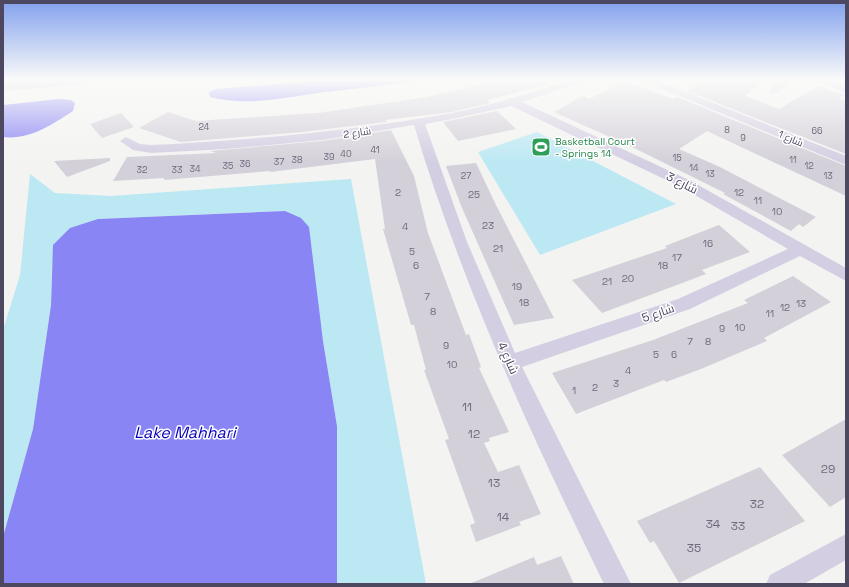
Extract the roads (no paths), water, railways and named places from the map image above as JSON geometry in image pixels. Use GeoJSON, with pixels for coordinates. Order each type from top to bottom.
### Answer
{"type":"FeatureCollection","features":[{"type":"Feature","properties":{"kind":"street","name":"شارع 2"},"geometry":{"type":"LineString","coordinates":[[126,141],[137,147],[151,149],[226,146],[322,136],[419,122],[487,107]]}},
{"type":"Feature","properties":{"kind":"street","name":"شارع 3"},"geometry":{"type":"LineString","coordinates":[[523,107],[686,184],[846,275]]}},
{"type":"Feature","properties":{"kind":"street","name":"شارع 1"},"geometry":{"type":"LineString","coordinates":[[713,107],[846,162]]}},
{"type":"Feature","properties":{"kind":"street","name":"شارع 4"},"geometry":{"type":"LineString","coordinates":[[419,122],[447,213],[472,278],[564,478],[618,584]]}},
{"type":"Feature","properties":{"kind":"street","name":"شارع 5"},"geometry":{"type":"LineString","coordinates":[[510,363],[684,304],[747,276],[801,249]]}},
{"type":"Feature","properties":{"kind":"street"},"geometry":{"type":"LineString","coordinates":[[779,584],[846,546]]}},
{"type":"Feature","properties":{"kind":"water"},"geometry":{"type":"Polygon","coordinates":[[[3,107],[74,107],[73,111],[31,134],[3,137],[3,107]]]}},
{"type":"Feature","properties":{"kind":"water","name":"Lake Mahhari"},"geometry":{"type":"Polygon","coordinates":[[[285,211],[301,218],[309,227],[323,341],[337,426],[337,584],[3,584],[3,537],[33,429],[51,305],[53,245],[70,228],[98,219],[285,211]]]}},
{"type":"Feature","properties":{"kind":"place","name":"Basketball Court - Springs 14"},"geometry":{"type":"Point","coordinates":[541,147]}}]}
